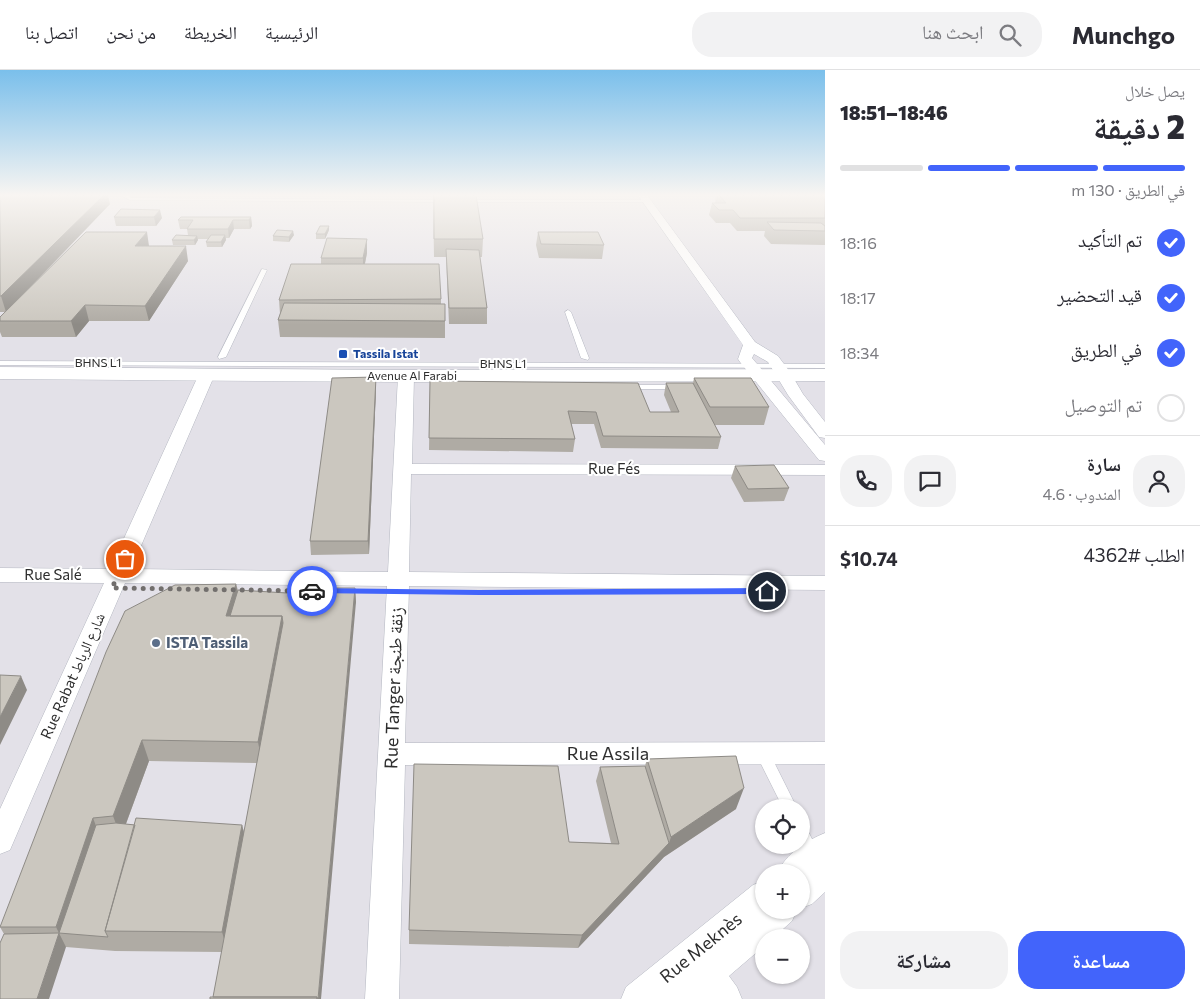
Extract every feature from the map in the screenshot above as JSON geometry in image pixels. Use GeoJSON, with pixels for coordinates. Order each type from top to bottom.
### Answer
{"type":"FeatureCollection","features":[{"type":"Feature","properties":{"kind":"street"},"geometry":{"type":"LineString","coordinates":[[670,238],[751,362],[825,456]]}},
{"type":"Feature","properties":{"kind":"street","name":"Avenue Al Farabi"},"geometry":{"type":"LineString","coordinates":[[0,356],[585,358],[751,362],[825,375]]}},
{"type":"Feature","properties":{"kind":"street","name":"Avenue Al Farabi"},"geometry":{"type":"LineString","coordinates":[[778,366],[825,358]]}},
{"type":"Feature","properties":{"kind":"street"},"geometry":{"type":"LineString","coordinates":[[751,362],[778,366],[791,388],[825,433]]}},
{"type":"Feature","properties":{"kind":"street","name":"Avenue Al Farabi"},"geometry":{"type":"LineString","coordinates":[[0,373],[406,376],[449,380],[726,380],[751,362]]}},
{"type":"Feature","properties":{"kind":"street","name":"Rue Rabat شارع الرباط"},"geometry":{"type":"LineString","coordinates":[[0,841],[207,374]]}},
{"type":"Feature","properties":{"kind":"street","name":"Rue Tanger زنقة طنجة"},"geometry":{"type":"LineString","coordinates":[[382,999],[406,376]]}},
{"type":"Feature","properties":{"kind":"street","name":"Rue Fés"},"geometry":{"type":"LineString","coordinates":[[402,469],[825,470]]}},
{"type":"Feature","properties":{"kind":"street","name":"Rue Salé"},"geometry":{"type":"LineString","coordinates":[[0,575],[115,582],[825,591]]}},
{"type":"Feature","properties":{"kind":"street","name":"Rue Salé"},"geometry":{"type":"LineString","coordinates":[[0,588],[115,582]]}},
{"type":"Feature","properties":{"kind":"street","name":"Rue Salé"},"geometry":{"type":"LineString","coordinates":[[398,585],[825,582]]}},
{"type":"Feature","properties":{"kind":"street","name":"Rue Assila"},"geometry":{"type":"LineString","coordinates":[[391,754],[825,753]]}},
{"type":"Feature","properties":{"kind":"street","name":"Rue Meknès"},"geometry":{"type":"LineString","coordinates":[[638,999],[708,976],[755,909]]}},
{"type":"Feature","properties":{"kind":"street","name":"Rue Meknès"},"geometry":{"type":"LineString","coordinates":[[676,999],[708,976],[771,919]]}},
{"type":"Feature","properties":{"kind":"lane"},"geometry":{"type":"LineString","coordinates":[[222,357],[264,270]]}},
{"type":"Feature","properties":{"kind":"lane"},"geometry":{"type":"LineString","coordinates":[[568,312],[585,358]]}},
{"type":"Feature","properties":{"kind":"lane","name":"BHNS L1"},"geometry":{"type":"LineString","coordinates":[[0,362],[751,362]]}},
{"type":"Feature","properties":{"kind":"lane"},"geometry":{"type":"LineString","coordinates":[[778,366],[825,365]]}},
{"type":"Feature","properties":{"kind":"lane"},"geometry":{"type":"LineString","coordinates":[[619,387],[688,387]]}},
{"type":"Feature","properties":{"kind":"lane"},"geometry":{"type":"LineString","coordinates":[[763,754],[786,799]]}},
{"type":"Feature","properties":{"kind":"shaded area"},"geometry":{"type":"Polygon","coordinates":[[[0,238],[825,238],[825,999],[0,999],[0,238]]]}},
{"type":"Feature","properties":{"kind":"building"},"geometry":{"type":"Polygon","coordinates":[[[0,238],[60,238],[1,296],[0,238]]]}},
{"type":"Feature","properties":{"kind":"building"},"geometry":{"type":"Polygon","coordinates":[[[80,238],[142,238],[135,246],[186,246],[145,306],[85,305],[71,321],[0,321],[0,317],[80,238]]]}},
{"type":"Feature","properties":{"kind":"building"},"geometry":{"type":"Polygon","coordinates":[[[173,238],[195,238],[194,240],[172,240],[173,238]]]}},
{"type":"Feature","properties":{"kind":"building"},"geometry":{"type":"Polygon","coordinates":[[[209,238],[223,238],[221,242],[206,242],[209,238]]]}},
{"type":"Feature","properties":{"kind":"building"},"geometry":{"type":"Polygon","coordinates":[[[327,238],[367,239],[363,258],[321,258],[327,238]]]}},
{"type":"Feature","properties":{"kind":"building"},"geometry":{"type":"Polygon","coordinates":[[[483,238],[483,239],[434,239],[483,238]]]}},
{"type":"Feature","properties":{"kind":"building"},"geometry":{"type":"Polygon","coordinates":[[[540,238],[601,238],[604,245],[541,244],[540,238]]]}},
{"type":"Feature","properties":{"kind":"building"},"geometry":{"type":"Polygon","coordinates":[[[446,249],[479,250],[487,308],[449,308],[446,249]]]}},
{"type":"Feature","properties":{"kind":"building"},"geometry":{"type":"Polygon","coordinates":[[[291,264],[439,264],[441,299],[279,300],[291,264]]]}},
{"type":"Feature","properties":{"kind":"building"},"geometry":{"type":"Polygon","coordinates":[[[284,303],[445,304],[445,321],[278,320],[284,303]]]}},
{"type":"Feature","properties":{"kind":"building"},"geometry":{"type":"Polygon","coordinates":[[[376,377],[368,541],[310,541],[332,378],[376,377]]]}},
{"type":"Feature","properties":{"kind":"building"},"geometry":{"type":"Polygon","coordinates":[[[694,378],[751,378],[769,407],[710,407],[694,378]]]}},
{"type":"Feature","properties":{"kind":"building"},"geometry":{"type":"Polygon","coordinates":[[[430,381],[638,383],[650,412],[679,412],[666,383],[693,383],[721,437],[603,436],[596,412],[568,411],[575,439],[429,438],[430,381]]]}},
{"type":"Feature","properties":{"kind":"building"},"geometry":{"type":"Polygon","coordinates":[[[774,465],[789,488],[748,489],[735,466],[774,465]]]}},
{"type":"Feature","properties":{"kind":"building"},"geometry":{"type":"Polygon","coordinates":[[[236,584],[226,616],[282,616],[258,742],[142,740],[113,816],[93,818],[56,927],[0,927],[106,652],[125,611],[175,585],[236,584]]]}},
{"type":"Feature","properties":{"kind":"building"},"geometry":{"type":"Polygon","coordinates":[[[289,588],[355,588],[318,999],[317,997],[213,997],[283,623],[282,616],[230,616],[238,590],[287,593],[289,588]]]}},
{"type":"Feature","properties":{"kind":"building"},"geometry":{"type":"Polygon","coordinates":[[[0,675],[21,676],[0,717],[0,675]]]}},
{"type":"Feature","properties":{"kind":"building"},"geometry":{"type":"Polygon","coordinates":[[[736,756],[744,788],[671,837],[647,759],[736,756]]]}},
{"type":"Feature","properties":{"kind":"building"},"geometry":{"type":"Polygon","coordinates":[[[414,764],[558,766],[569,842],[619,844],[600,767],[645,766],[669,843],[582,935],[409,930],[414,764]]]}},
{"type":"Feature","properties":{"kind":"building"},"geometry":{"type":"Polygon","coordinates":[[[136,818],[242,825],[222,932],[105,931],[136,818]]]}},
{"type":"Feature","properties":{"kind":"building"},"geometry":{"type":"Polygon","coordinates":[[[116,823],[135,825],[105,931],[108,937],[59,933],[96,825],[116,823]]]}},
{"type":"Feature","properties":{"kind":"building"},"geometry":{"type":"Polygon","coordinates":[[[59,933],[37,999],[0,999],[0,943],[4,934],[59,933]]]}},
{"type":"Feature","properties":{"kind":"building"},"geometry":{"type":"Polygon","coordinates":[[[210,997],[317,997],[317,999],[210,999],[210,997]]]}},
{"type":"Feature","properties":{"kind":"way so far"},"geometry":{"type":"LineString","coordinates":[[125,559],[112,588],[312,591]]}},
{"type":"Feature","properties":{"kind":"place","name":"Tassila Istat"},"geometry":{"type":"Point","coordinates":[343,354]}},
{"type":"Feature","properties":{"kind":"place","name":"ISTA Tassila"},"geometry":{"type":"Point","coordinates":[156,643]}},
{"type":"Feature","properties":{"kind":"route"},"geometry":{"type":"LineString","coordinates":[[312,591],[767,591]]}}]}
